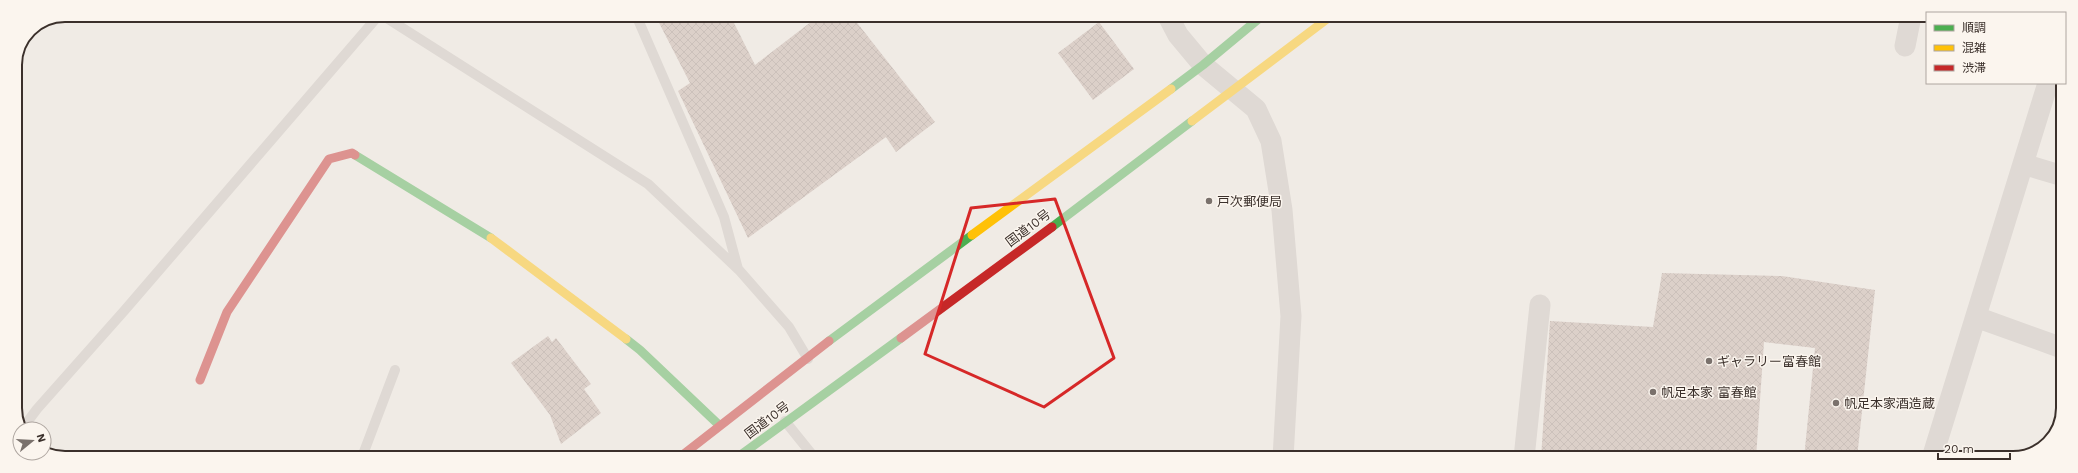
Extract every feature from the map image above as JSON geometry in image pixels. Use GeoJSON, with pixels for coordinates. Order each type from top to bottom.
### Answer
{"type":"FeatureCollection","features":[{"type":"Feature","properties":{"kind":"main road","name":"国道10号"},"geometry":{"type":"LineString","coordinates":[[687,451],[719,425],[808,359],[864,315],[1203,65],[1255,22]]}},
{"type":"Feature","properties":{"kind":"main road","name":"国道10号"},"geometry":{"type":"LineString","coordinates":[[746,451],[990,274],[1323,22]]}},
{"type":"Feature","properties":{"kind":"main road"},"geometry":{"type":"LineString","coordinates":[[200,380],[227,312],[324,166],[329,160],[352,153],[479,229],[640,350],[719,425]]}},
{"type":"Feature","properties":{"kind":"street"},"geometry":{"type":"LineString","coordinates":[[1171,22],[1178,35],[1203,65],[1235,89],[1256,108],[1271,141],[1282,210],[1291,316],[1283,451]]}},
{"type":"Feature","properties":{"kind":"street"},"geometry":{"type":"LineString","coordinates":[[1905,46],[1910,22]]}},
{"type":"Feature","properties":{"kind":"street"},"geometry":{"type":"LineString","coordinates":[[1934,451],[2048,84]]}},
{"type":"Feature","properties":{"kind":"street"},"geometry":{"type":"LineString","coordinates":[[2023,164],[2056,174]]}},
{"type":"Feature","properties":{"kind":"street"},"geometry":{"type":"LineString","coordinates":[[1525,451],[1540,305]]}},
{"type":"Feature","properties":{"kind":"street"},"geometry":{"type":"LineString","coordinates":[[1976,317],[2056,346]]}},
{"type":"Feature","properties":{"kind":"lane"},"geometry":{"type":"LineString","coordinates":[[28,421],[374,22]]}},
{"type":"Feature","properties":{"kind":"lane"},"geometry":{"type":"LineString","coordinates":[[391,22],[648,184],[739,270],[790,327],[808,359]]}},
{"type":"Feature","properties":{"kind":"lane"},"geometry":{"type":"LineString","coordinates":[[639,22],[724,217],[739,270]]}},
{"type":"Feature","properties":{"kind":"lane"},"geometry":{"type":"LineString","coordinates":[[364,451],[396,370]]}},
{"type":"Feature","properties":{"kind":"lane"},"geometry":{"type":"LineString","coordinates":[[786,421],[809,451]]}},
{"type":"Feature","properties":{"kind":"highlighted area"},"geometry":{"type":"Polygon","coordinates":[[[1055,199],[1114,358],[1044,407],[925,354],[971,208],[1055,199]]]}},
{"type":"Feature","properties":{"kind":"building"},"geometry":{"type":"Polygon","coordinates":[[[659,22],[734,22],[755,65],[811,22],[856,22],[935,122],[896,152],[886,137],[748,238],[678,91],[690,83],[659,22]]]}},
{"type":"Feature","properties":{"kind":"building"},"geometry":{"type":"Polygon","coordinates":[[[1099,22],[1134,69],[1093,100],[1058,53],[1099,22]]]}},
{"type":"Feature","properties":{"kind":"building","name":"帆足本家 富春館"},"geometry":{"type":"Polygon","coordinates":[[[1662,273],[1782,276],[1875,290],[1858,451],[1805,451],[1815,348],[1764,342],[1756,451],[1541,451],[1550,321],[1653,327],[1662,273]]]}},
{"type":"Feature","properties":{"kind":"building"},"geometry":{"type":"Polygon","coordinates":[[[548,336],[552,342],[556,338],[591,384],[584,389],[601,413],[561,444],[550,415],[511,363],[548,336]]]}},
{"type":"Feature","properties":{"kind":"traffic: fast"},"geometry":{"type":"LineString","coordinates":[[1171,89],[1203,65],[1255,22]]}},
{"type":"Feature","properties":{"kind":"traffic: fast"},"geometry":{"type":"LineString","coordinates":[[1052,227],[1192,121]]}},
{"type":"Feature","properties":{"kind":"traffic: fast"},"geometry":{"type":"LineString","coordinates":[[355,155],[491,238]]}},
{"type":"Feature","properties":{"kind":"traffic: fast"},"geometry":{"type":"LineString","coordinates":[[829,341],[972,235]]}},
{"type":"Feature","properties":{"kind":"traffic: fast"},"geometry":{"type":"LineString","coordinates":[[746,451],[901,338]]}},
{"type":"Feature","properties":{"kind":"traffic: fast"},"geometry":{"type":"LineString","coordinates":[[626,339],[640,350],[719,425]]}},
{"type":"Feature","properties":{"kind":"traffic: slow"},"geometry":{"type":"LineString","coordinates":[[1192,121],[1323,22]]}},
{"type":"Feature","properties":{"kind":"traffic: slow"},"geometry":{"type":"LineString","coordinates":[[972,235],[1171,89]]}},
{"type":"Feature","properties":{"kind":"traffic: slow"},"geometry":{"type":"LineString","coordinates":[[491,238],[626,339]]}},
{"type":"Feature","properties":{"kind":"traffic: jam"},"geometry":{"type":"LineString","coordinates":[[200,380],[227,312],[329,159],[352,153],[355,155]]}},
{"type":"Feature","properties":{"kind":"traffic: jam"},"geometry":{"type":"LineString","coordinates":[[901,338],[1052,227]]}},
{"type":"Feature","properties":{"kind":"traffic: jam"},"geometry":{"type":"LineString","coordinates":[[688,451],[829,341]]}},
{"type":"Feature","properties":{"kind":"place","name":"戸次郵便局"},"geometry":{"type":"Point","coordinates":[1209,201]}},
{"type":"Feature","properties":{"kind":"place","name":"ギャラリー富春館"},"geometry":{"type":"Point","coordinates":[1709,361]}},
{"type":"Feature","properties":{"kind":"place","name":"帆足本家 富春館"},"geometry":{"type":"Point","coordinates":[1653,392]}},
{"type":"Feature","properties":{"kind":"place","name":"帆足本家酒造蔵"},"geometry":{"type":"Point","coordinates":[1836,403]}}]}
